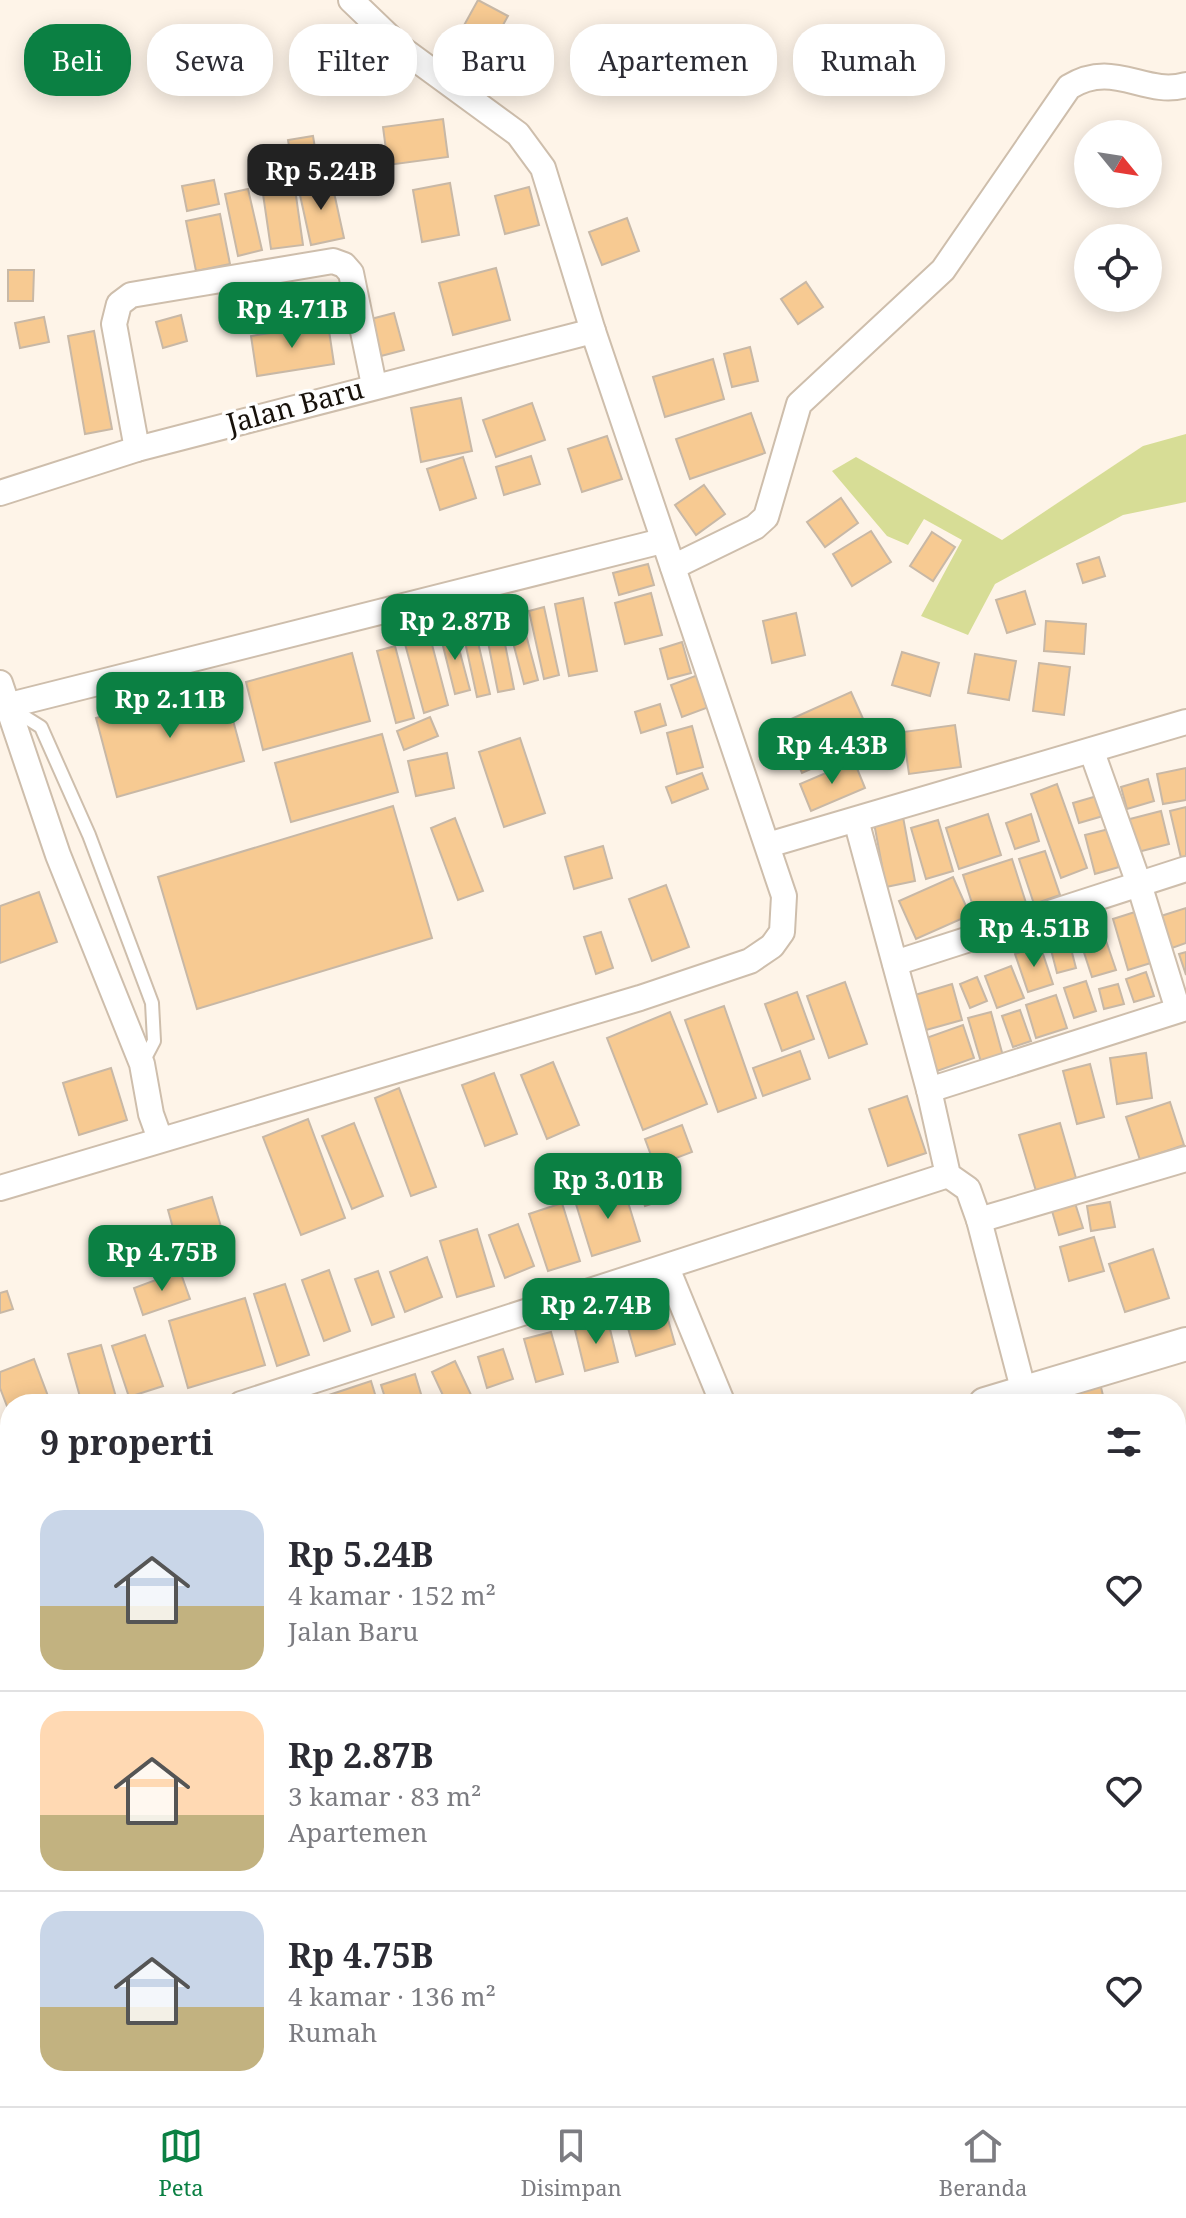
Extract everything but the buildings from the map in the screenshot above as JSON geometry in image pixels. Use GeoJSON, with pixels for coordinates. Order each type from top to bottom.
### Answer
{"type":"FeatureCollection","features":[{"type":"Feature","properties":{"kind":"street"},"geometry":{"type":"LineString","coordinates":[[0,1188],[625,1003],[750,961],[772,946],[782,932],[785,911],[768,845],[662,541],[543,168],[518,134],[402,49],[351,0]]}},
{"type":"Feature","properties":{"kind":"street"},"geometry":{"type":"LineString","coordinates":[[673,567],[755,527],[766,517],[799,404],[943,270],[1069,87],[1082,79],[1106,74],[1169,87],[1186,85]]}},
{"type":"Feature","properties":{"kind":"street"},"geometry":{"type":"LineString","coordinates":[[137,449],[114,324],[119,304],[131,295],[333,261],[344,265],[351,273],[374,385]]}},
{"type":"Feature","properties":{"kind":"street","name":"Jalan Baru"},"geometry":{"type":"LineString","coordinates":[[1,496],[137,449],[374,385],[593,331]]}},
{"type":"Feature","properties":{"kind":"street"},"geometry":{"type":"LineString","coordinates":[[160,1139],[151,1114],[142,1064],[58,855],[3,695],[662,541]]}},
{"type":"Feature","properties":{"kind":"street"},"geometry":{"type":"LineString","coordinates":[[768,845],[1186,722]]}},
{"type":"Feature","properties":{"kind":"street"},"geometry":{"type":"LineString","coordinates":[[929,1090],[1182,1009],[1092,752]]}},
{"type":"Feature","properties":{"kind":"street"},"geometry":{"type":"LineString","coordinates":[[856,820],[929,1090],[948,1175],[968,1189],[979,1220],[1024,1394]]}},
{"type":"Feature","properties":{"kind":"street"},"geometry":{"type":"LineString","coordinates":[[895,963],[1186,869]]}},
{"type":"Feature","properties":{"kind":"street"},"geometry":{"type":"LineString","coordinates":[[979,1220],[1186,1159]]}},
{"type":"Feature","properties":{"kind":"street"},"geometry":{"type":"LineString","coordinates":[[272,1394],[948,1175]]}},
{"type":"Feature","properties":{"kind":"street"},"geometry":{"type":"LineString","coordinates":[[667,1268],[719,1394]]}},
{"type":"Feature","properties":{"kind":"street"},"geometry":{"type":"LineString","coordinates":[[1037,1394],[1186,1344]]}},
{"type":"Feature","properties":{"kind":"lane"},"geometry":{"type":"LineString","coordinates":[[3,695],[41,727],[89,835],[152,1003],[154,1041],[142,1064]]}},
{"type":"Feature","properties":{"kind":"green space"},"geometry":{"type":"Polygon","coordinates":[[[1186,434],[1186,502],[1123,515],[995,584],[968,635],[921,616],[962,540],[924,519],[908,545],[887,536],[832,471],[856,457],[1002,540],[1143,446],[1186,434]]]}}]}
